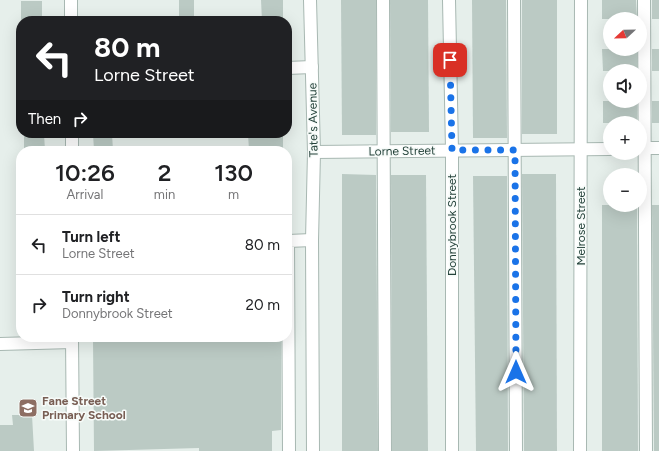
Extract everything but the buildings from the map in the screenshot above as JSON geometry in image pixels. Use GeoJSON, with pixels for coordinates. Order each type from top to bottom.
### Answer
{"type":"FeatureCollection","features":[{"type":"Feature","properties":{"kind":"street"},"geometry":{"type":"LineString","coordinates":[[71,0],[71,16]]}},
{"type":"Feature","properties":{"kind":"street","name":"Tate's Avenue"},"geometry":{"type":"LineString","coordinates":[[310,0],[314,152],[312,240],[313,451]]}},
{"type":"Feature","properties":{"kind":"street"},"geometry":{"type":"LineString","coordinates":[[383,0],[385,451]]}},
{"type":"Feature","properties":{"kind":"street","name":"Donnybrook Street"},"geometry":{"type":"LineString","coordinates":[[450,0],[452,150],[452,451]]}},
{"type":"Feature","properties":{"kind":"street"},"geometry":{"type":"LineString","coordinates":[[514,0],[516,451]]}},
{"type":"Feature","properties":{"kind":"street","name":"Melrose Street"},"geometry":{"type":"LineString","coordinates":[[580,451],[581,0]]}},
{"type":"Feature","properties":{"kind":"street"},"geometry":{"type":"LineString","coordinates":[[642,116],[644,0]]}},
{"type":"Feature","properties":{"kind":"street"},"geometry":{"type":"LineString","coordinates":[[292,68],[312,67]]}},
{"type":"Feature","properties":{"kind":"street"},"geometry":{"type":"LineString","coordinates":[[647,148],[659,148]]}},
{"type":"Feature","properties":{"kind":"street","name":"Lorne Street"},"geometry":{"type":"LineString","coordinates":[[314,152],[603,149]]}},
{"type":"Feature","properties":{"kind":"street"},"geometry":{"type":"LineString","coordinates":[[642,160],[646,451]]}},
{"type":"Feature","properties":{"kind":"street"},"geometry":{"type":"LineString","coordinates":[[292,241],[312,240]]}},
{"type":"Feature","properties":{"kind":"street"},"geometry":{"type":"LineString","coordinates":[[0,344],[29,342]]}},
{"type":"Feature","properties":{"kind":"street"},"geometry":{"type":"LineString","coordinates":[[72,342],[73,451]]}},
{"type":"Feature","properties":{"kind":"street"},"geometry":{"type":"LineString","coordinates":[[288,342],[289,451]]}},
{"type":"Feature","properties":{"kind":"place","name":"Fane Street Primary School"},"geometry":{"type":"Point","coordinates":[28,408]}},
{"type":"Feature","properties":{"kind":"route"},"geometry":{"type":"LineString","coordinates":[[450,60],[452,150],[515,150],[516,372]]}}]}
